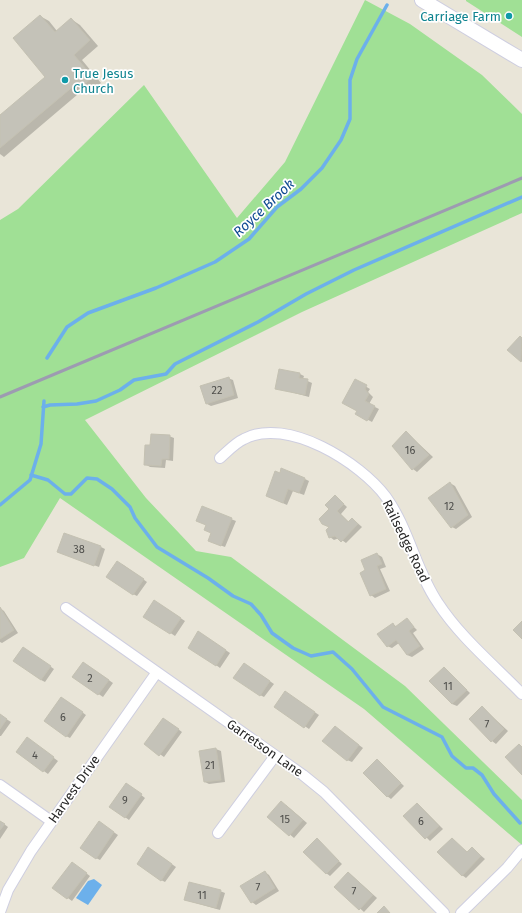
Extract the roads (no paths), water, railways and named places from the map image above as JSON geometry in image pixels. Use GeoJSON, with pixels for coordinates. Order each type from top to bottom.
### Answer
{"type":"FeatureCollection","features":[{"type":"Feature","properties":{"kind":"main road"},"geometry":{"type":"LineString","coordinates":[[422,0],[438,4],[522,60]]}},
{"type":"Feature","properties":{"kind":"street","name":"Railsedge Road"},"geometry":{"type":"LineString","coordinates":[[220,458],[244,439],[264,434],[285,435],[307,441],[331,450],[349,462],[368,478],[386,497],[437,602],[452,622],[522,694]]}},
{"type":"Feature","properties":{"kind":"street","name":"Garretson Lane"},"geometry":{"type":"LineString","coordinates":[[66,608],[303,775],[324,792],[444,913]]}},
{"type":"Feature","properties":{"kind":"street","name":"Harvest Drive"},"geometry":{"type":"LineString","coordinates":[[0,912],[18,873],[51,821],[157,672]]}},
{"type":"Feature","properties":{"kind":"street"},"geometry":{"type":"LineString","coordinates":[[218,833],[275,756]]}},
{"type":"Feature","properties":{"kind":"street"},"geometry":{"type":"LineString","coordinates":[[0,785],[51,821]]}},
{"type":"Feature","properties":{"kind":"street"},"geometry":{"type":"LineString","coordinates":[[461,913],[507,868],[522,850]]}},
{"type":"Feature","properties":{"kind":"water"},"geometry":{"type":"Polygon","coordinates":[[[94,879],[102,885],[88,905],[76,898],[88,881],[94,879]]]}},
{"type":"Feature","properties":{"kind":"waterway","name":"Royce Brook"},"geometry":{"type":"LineString","coordinates":[[47,358],[67,327],[88,313],[156,288],[215,262],[249,239],[277,207],[301,189],[322,168],[341,140],[350,119],[350,80],[357,59],[387,5]]}},
{"type":"Feature","properties":{"kind":"waterway"},"geometry":{"type":"LineString","coordinates":[[43,407],[96,401],[120,390],[134,380],[166,374],[175,364],[258,322],[306,294],[354,270],[522,197]]}},
{"type":"Feature","properties":{"kind":"waterway","name":"Royce Brook"},"geometry":{"type":"LineString","coordinates":[[0,505],[30,480],[41,444],[44,401]]}},
{"type":"Feature","properties":{"kind":"waterway"},"geometry":{"type":"LineString","coordinates":[[31,475],[48,480],[65,494],[71,494],[87,478],[97,479],[112,489],[130,507],[135,518],[157,547],[208,578],[233,596],[251,604],[261,615],[272,633],[293,648],[311,656],[333,652],[352,669],[383,707],[442,737],[452,756],[466,768],[473,768],[482,775],[494,794],[520,823]]}},
{"type":"Feature","properties":{"kind":"railway"},"geometry":{"type":"LineString","coordinates":[[0,397],[522,178]]}},
{"type":"Feature","properties":{"kind":"place","name":"Carriage Farm"},"geometry":{"type":"Point","coordinates":[509,16]}},
{"type":"Feature","properties":{"kind":"place","name":"True Jesus Church"},"geometry":{"type":"Point","coordinates":[65,80]}}]}
